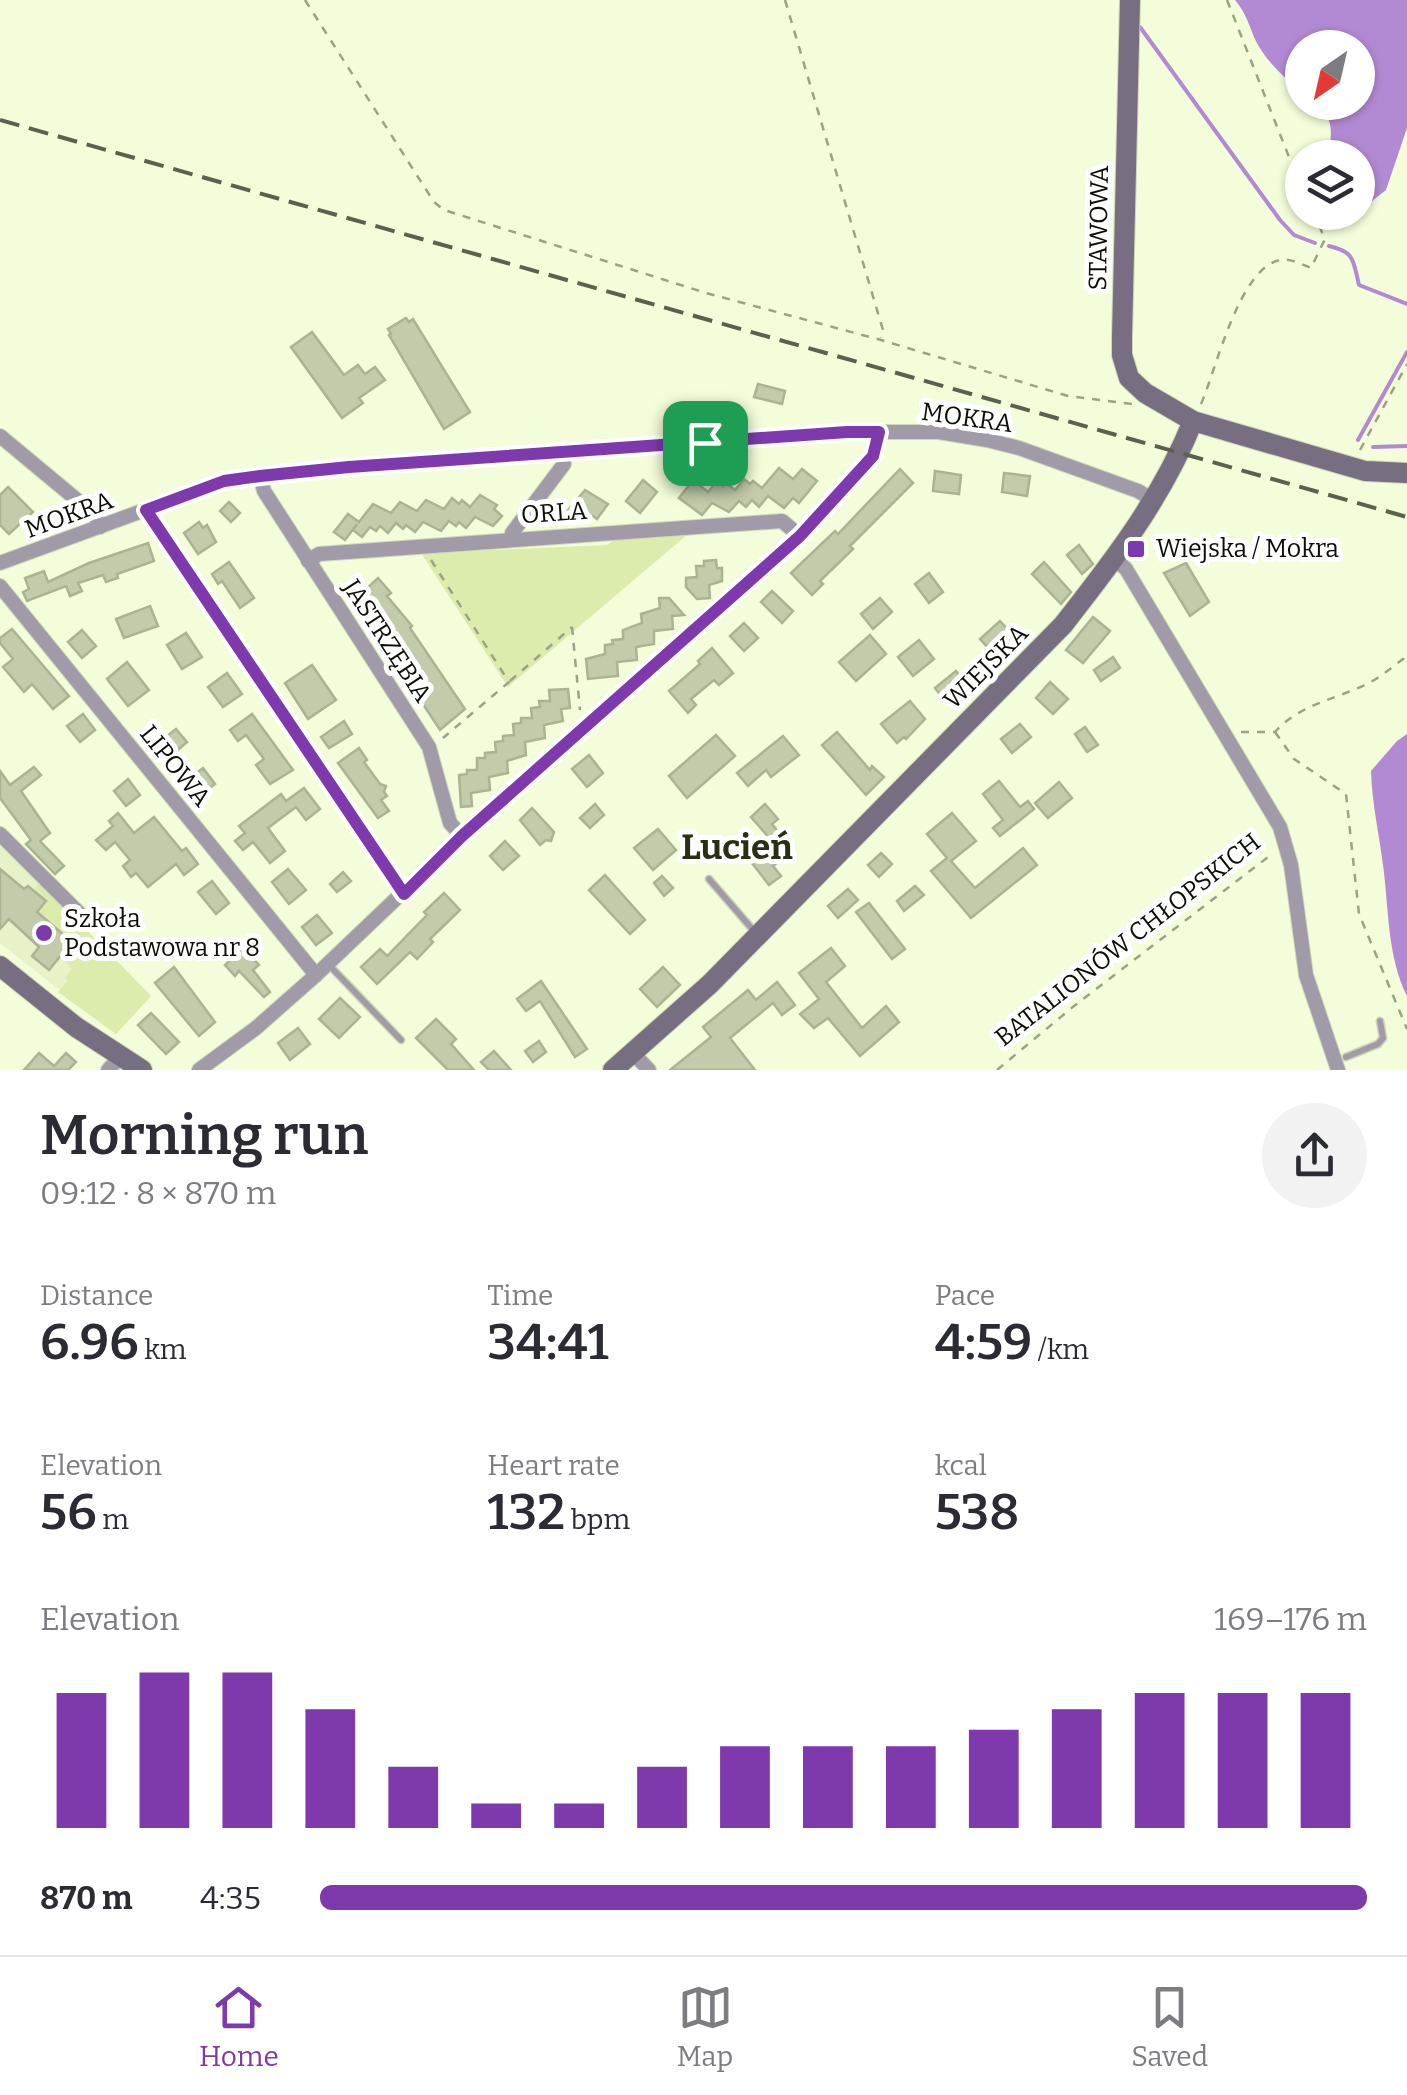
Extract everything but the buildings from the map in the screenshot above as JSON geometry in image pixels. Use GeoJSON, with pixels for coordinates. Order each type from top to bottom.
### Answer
{"type":"FeatureCollection","features":[{"type":"Feature","properties":{"kind":"street","name":"STAWOWA"},"geometry":{"type":"LineString","coordinates":[[1130,0],[1122,355],[1129,378],[1145,393]]}},
{"type":"Feature","properties":{"kind":"street"},"geometry":{"type":"LineString","coordinates":[[1145,393],[1193,421],[1354,468],[1381,474],[1407,473]]}},
{"type":"Feature","properties":{"kind":"street","name":"WIEJSKA"},"geometry":{"type":"LineString","coordinates":[[613,1070],[642,1062],[759,935],[1062,624],[1155,500],[1193,421]]}},
{"type":"Feature","properties":{"kind":"street"},"geometry":{"type":"LineString","coordinates":[[199,1070],[256,1028],[462,836],[800,536],[873,456],[879,432]]}},
{"type":"Feature","properties":{"kind":"street","name":"MOKRA"},"geometry":{"type":"LineString","coordinates":[[0,564],[224,481],[349,467],[879,432],[939,432],[1003,444],[1155,500]]}},
{"type":"Feature","properties":{"kind":"street"},"geometry":{"type":"LineString","coordinates":[[0,436],[95,515],[100,526]]}},
{"type":"Feature","properties":{"kind":"street"},"geometry":{"type":"LineString","coordinates":[[511,539],[564,464],[562,454]]}},
{"type":"Feature","properties":{"kind":"street","name":"JASTRZĘBIA"},"geometry":{"type":"LineString","coordinates":[[260,476],[264,491],[429,747],[450,823],[462,836]]}},
{"type":"Feature","properties":{"kind":"street"},"geometry":{"type":"LineString","coordinates":[[146,510],[404,894]]}},
{"type":"Feature","properties":{"kind":"street","name":"ORLA"},"geometry":{"type":"LineString","coordinates":[[308,560],[319,554],[421,545],[782,520],[800,536]]}},
{"type":"Feature","properties":{"kind":"street","name":"BATALIONÓW CHŁOPSKICH"},"geometry":{"type":"LineString","coordinates":[[1114,559],[1126,570],[1280,826],[1306,975],[1342,1064]]}},
{"type":"Feature","properties":{"kind":"street","name":"LIPOWA"},"geometry":{"type":"LineString","coordinates":[[0,586],[322,969]]}},
{"type":"Feature","properties":{"kind":"street"},"geometry":{"type":"LineString","coordinates":[[0,834],[82,916]]}},
{"type":"Feature","properties":{"kind":"street"},"geometry":{"type":"LineString","coordinates":[[0,966],[115,1063],[142,1070]]}},
{"type":"Feature","properties":{"kind":"lane"},"geometry":{"type":"LineString","coordinates":[[709,879],[759,935]]}},
{"type":"Feature","properties":{"kind":"lane"},"geometry":{"type":"LineString","coordinates":[[322,969],[401,1040]]}},
{"type":"Feature","properties":{"kind":"lane"},"geometry":{"type":"LineString","coordinates":[[1342,1064],[1384,1038],[1380,1020]]}},
{"type":"Feature","properties":{"kind":"path"},"geometry":{"type":"LineString","coordinates":[[306,0],[434,202],[444,210],[706,294],[881,340],[1068,396],[1126,406],[1136,403],[1145,393]]}},
{"type":"Feature","properties":{"kind":"path"},"geometry":{"type":"LineString","coordinates":[[785,0],[883,330],[881,340]]}},
{"type":"Feature","properties":{"kind":"path"},"geometry":{"type":"LineString","coordinates":[[1227,0],[1285,147]]}},
{"type":"Feature","properties":{"kind":"path"},"geometry":{"type":"LineString","coordinates":[[1193,421],[1252,279],[1264,267],[1282,259],[1311,268],[1325,240],[1321,230]]}},
{"type":"Feature","properties":{"kind":"path"},"geometry":{"type":"LineString","coordinates":[[1354,468],[1407,364]]}},
{"type":"Feature","properties":{"kind":"path"},"geometry":{"type":"LineString","coordinates":[[421,545],[509,682]]}},
{"type":"Feature","properties":{"kind":"path"},"geometry":{"type":"LineString","coordinates":[[429,747],[572,627],[581,721],[586,726]]}},
{"type":"Feature","properties":{"kind":"path"},"geometry":{"type":"LineString","coordinates":[[1226,738],[1238,732],[1275,732],[1287,718],[1304,708],[1344,694],[1407,660]]}},
{"type":"Feature","properties":{"kind":"path"},"geometry":{"type":"LineString","coordinates":[[1275,732],[1294,758],[1346,794],[1359,914],[1407,1030]]}},
{"type":"Feature","properties":{"kind":"path","name":"BATALIONÓW CHŁOPSKICH"},"geometry":{"type":"LineString","coordinates":[[998,1070],[1074,1006],[1286,846]]}},
{"type":"Feature","properties":{"kind":"shaded area"},"geometry":{"type":"Polygon","coordinates":[[[1235,0],[1407,0],[1407,128],[1386,190],[1375,199],[1375,140],[1330,140],[1328,120],[1375,120],[1375,30],[1285,30],[1285,77],[1263,53],[1235,0]]]}},
{"type":"Feature","properties":{"kind":"shaded area"},"geometry":{"type":"Polygon","coordinates":[[[688,534],[508,687],[421,553],[607,545],[614,540],[688,534]]]}},
{"type":"Feature","properties":{"kind":"shaded area"},"geometry":{"type":"Polygon","coordinates":[[[1407,734],[1407,996],[1392,949],[1371,771],[1407,734]]]}},
{"type":"Feature","properties":{"kind":"shaded area","name":"Szkoła Podstawowa nr 8"},"geometry":{"type":"Polygon","coordinates":[[[0,842],[151,996],[116,1034],[0,943],[0,842]]]}},
{"type":"Feature","properties":{"kind":"shaded area"},"geometry":{"type":"Polygon","coordinates":[[[39,881],[151,996],[116,1034],[58,992],[72,969],[61,955],[72,941],[45,919],[36,928],[29,922],[46,901],[34,891],[39,881]]]}},
{"type":"Feature","properties":{"kind":"waterway"},"geometry":{"type":"LineString","coordinates":[[1140,27],[1280,220],[1294,235],[1315,243]]}},
{"type":"Feature","properties":{"kind":"waterway"},"geometry":{"type":"LineString","coordinates":[[1329,246],[1352,258],[1359,285],[1407,304]]}},
{"type":"Feature","properties":{"kind":"waterway"},"geometry":{"type":"LineString","coordinates":[[1358,440],[1407,352]]}},
{"type":"Feature","properties":{"kind":"waterway"},"geometry":{"type":"LineString","coordinates":[[1373,447],[1407,446]]}},
{"type":"Feature","properties":{"kind":"railway"},"geometry":{"type":"LineString","coordinates":[[0,120],[1407,517]]}},
{"type":"Feature","properties":{"kind":"place","name":"Wiejska / Mokra"},"geometry":{"type":"Point","coordinates":[1136,549]}},
{"type":"Feature","properties":{"kind":"place","name":"Szkoła Podstawowa nr 8"},"geometry":{"type":"Point","coordinates":[44,933]}},
{"type":"Feature","properties":{"kind":"district","name":"Lucień"},"geometry":{"type":"Point","coordinates":[737,847]}},
{"type":"Feature","properties":{"kind":"route"},"geometry":{"type":"LineString","coordinates":[[879,432],[873,456],[800,536],[462,836],[404,894],[146,510],[224,481],[260,476],[705,443],[879,432]]}}]}
